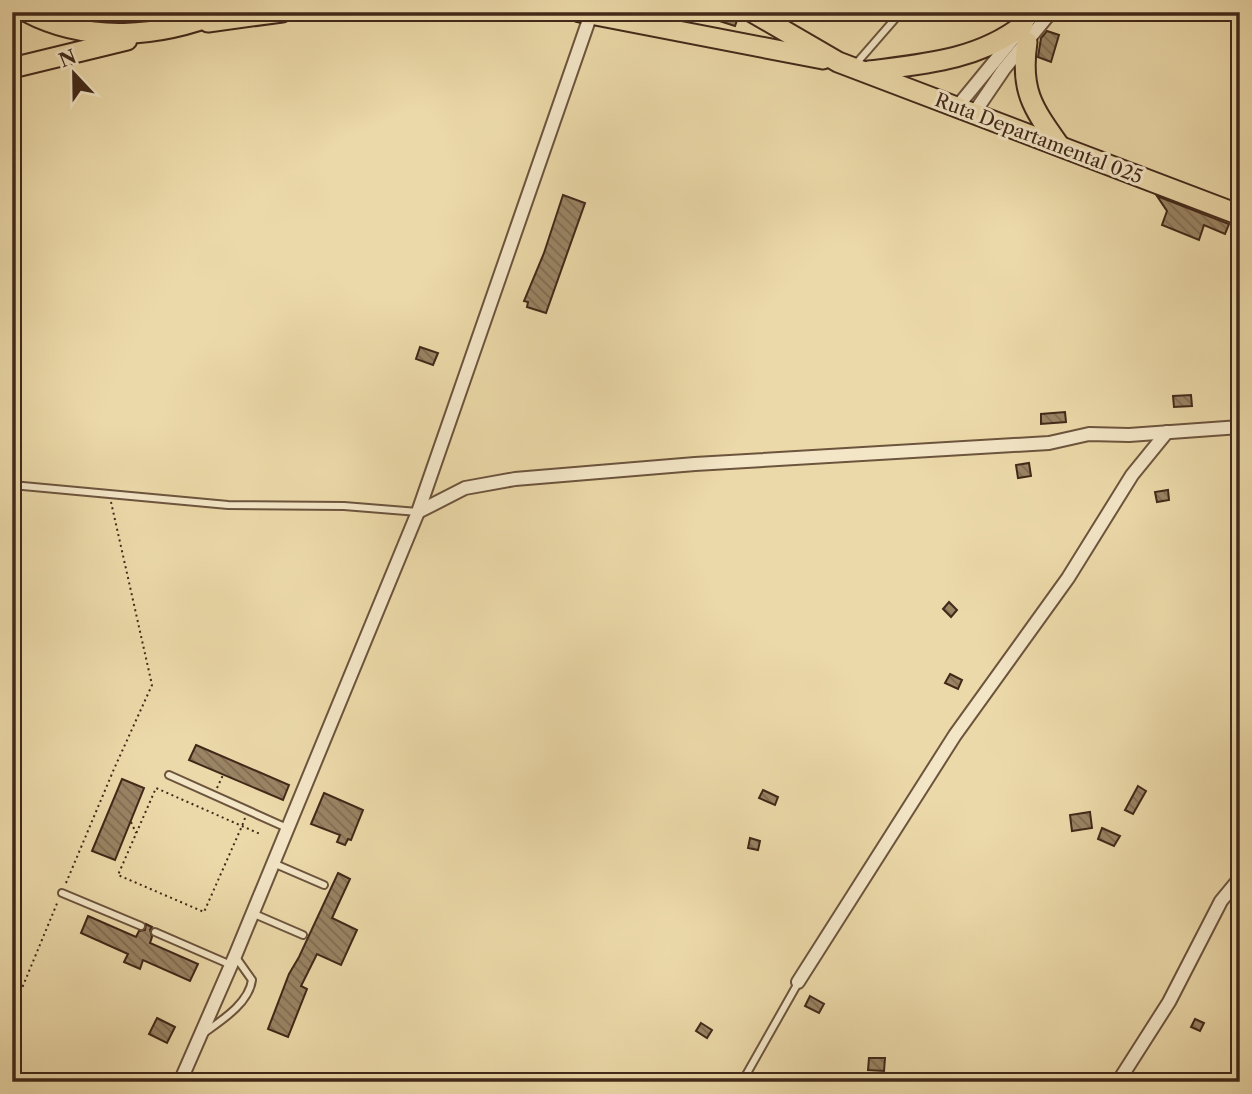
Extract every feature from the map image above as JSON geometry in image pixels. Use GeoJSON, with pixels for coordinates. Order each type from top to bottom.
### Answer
{"type":"FeatureCollection","features":[{"type":"Feature","properties":{"kind":"highway"},"geometry":{"type":"LineString","coordinates":[[27,12],[75,29],[116,34],[158,32]]}},
{"type":"Feature","properties":{"kind":"highway"},"geometry":{"type":"LineString","coordinates":[[193,24],[222,12]]}},
{"type":"Feature","properties":{"kind":"highway"},"geometry":{"type":"LineString","coordinates":[[12,68],[193,24],[282,12]]}},
{"type":"Feature","properties":{"kind":"highway","name":"Ruta Departamental 025"},"geometry":{"type":"LineString","coordinates":[[752,12],[852,67],[1240,215]]}},
{"type":"Feature","properties":{"kind":"highway","name":"Ruta Departamental 025"},"geometry":{"type":"LineString","coordinates":[[585,13],[852,67]]}},
{"type":"Feature","properties":{"kind":"highway"},"geometry":{"type":"LineString","coordinates":[[852,67],[949,60],[1004,39],[1028,26]]}},
{"type":"Feature","properties":{"kind":"highway"},"geometry":{"type":"LineString","coordinates":[[1028,26],[1024,61],[1025,84],[1041,120],[1060,146]]}},
{"type":"Feature","properties":{"kind":"street"},"geometry":{"type":"LineString","coordinates":[[966,110],[989,88],[1028,26],[1051,12]]}},
{"type":"Feature","properties":{"kind":"street"},"geometry":{"type":"LineString","coordinates":[[180,1081],[233,960],[418,512],[585,13]]}},
{"type":"Feature","properties":{"kind":"street"},"geometry":{"type":"LineString","coordinates":[[418,512],[465,488],[539,477],[695,464],[1049,443],[1089,434],[1129,435],[1240,427]]}},
{"type":"Feature","properties":{"kind":"street"},"geometry":{"type":"LineString","coordinates":[[799,982],[955,735],[1068,578],[1132,475],[1167,432]]}},
{"type":"Feature","properties":{"kind":"street"},"geometry":{"type":"LineString","coordinates":[[1118,1082],[1169,1002],[1221,901],[1240,878]]}},
{"type":"Feature","properties":{"kind":"lane"},"geometry":{"type":"LineString","coordinates":[[852,67],[901,12]]}},
{"type":"Feature","properties":{"kind":"lane"},"geometry":{"type":"LineString","coordinates":[[12,485],[228,505],[344,506],[418,512]]}},
{"type":"Feature","properties":{"kind":"lane"},"geometry":{"type":"LineString","coordinates":[[169,775],[288,828]]}},
{"type":"Feature","properties":{"kind":"lane"},"geometry":{"type":"LineString","coordinates":[[273,863],[324,885]]}},
{"type":"Feature","properties":{"kind":"lane"},"geometry":{"type":"LineString","coordinates":[[62,893],[141,926]]}},
{"type":"Feature","properties":{"kind":"lane"},"geometry":{"type":"LineString","coordinates":[[252,913],[303,935]]}},
{"type":"Feature","properties":{"kind":"lane"},"geometry":{"type":"LineString","coordinates":[[155,932],[233,960],[253,980],[251,991],[226,1017],[200,1036]]}},
{"type":"Feature","properties":{"kind":"lane"},"geometry":{"type":"LineString","coordinates":[[742,1082],[799,982]]}},
{"type":"Feature","properties":{"kind":"lane"},"geometry":{"type":"LineString","coordinates":[[175,1082],[180,1081]]}},
{"type":"Feature","properties":{"kind":"path"},"geometry":{"type":"LineString","coordinates":[[12,1006],[20,993],[152,685],[109,494]]}},
{"type":"Feature","properties":{"kind":"path"},"geometry":{"type":"LineString","coordinates":[[214,795],[223,775]]}},
{"type":"Feature","properties":{"kind":"path"},"geometry":{"type":"LineString","coordinates":[[249,811],[242,826],[204,912],[118,875],[156,788],[242,826],[260,834]]}},
{"type":"Feature","properties":{"kind":"path"},"geometry":{"type":"LineString","coordinates":[[131,822],[136,834]]}},
{"type":"Feature","properties":{"kind":"building"},"geometry":{"type":"Polygon","coordinates":[[[740,12],[735,26],[697,14],[740,12]]]}},
{"type":"Feature","properties":{"kind":"building"},"geometry":{"type":"Polygon","coordinates":[[[1047,31],[1059,35],[1051,62],[1038,57],[1041,38],[1047,31]]]}},
{"type":"Feature","properties":{"kind":"building"},"geometry":{"type":"Polygon","coordinates":[[[563,195],[585,203],[546,313],[527,307],[528,302],[524,301],[544,253],[563,195]]]}},
{"type":"Feature","properties":{"kind":"building"},"geometry":{"type":"Polygon","coordinates":[[[1157,196],[1229,224],[1225,234],[1204,225],[1199,240],[1162,225],[1167,211],[1157,196]]]}},
{"type":"Feature","properties":{"kind":"building"},"geometry":{"type":"Polygon","coordinates":[[[420,347],[438,353],[433,365],[416,359],[420,347]]]}},
{"type":"Feature","properties":{"kind":"building"},"geometry":{"type":"Polygon","coordinates":[[[1191,395],[1192,406],[1174,407],[1173,396],[1191,395]]]}},
{"type":"Feature","properties":{"kind":"building"},"geometry":{"type":"Polygon","coordinates":[[[1065,412],[1066,422],[1041,424],[1041,414],[1065,412]]]}},
{"type":"Feature","properties":{"kind":"building"},"geometry":{"type":"Polygon","coordinates":[[[1029,463],[1031,476],[1018,478],[1016,465],[1029,463]]]}},
{"type":"Feature","properties":{"kind":"building"},"geometry":{"type":"Polygon","coordinates":[[[1168,490],[1169,500],[1157,502],[1155,492],[1168,490]]]}},
{"type":"Feature","properties":{"kind":"building"},"geometry":{"type":"Polygon","coordinates":[[[949,602],[957,610],[951,617],[943,609],[949,602]]]}},
{"type":"Feature","properties":{"kind":"building"},"geometry":{"type":"Polygon","coordinates":[[[950,674],[962,680],[958,689],[945,683],[950,674]]]}},
{"type":"Feature","properties":{"kind":"building"},"geometry":{"type":"Polygon","coordinates":[[[196,745],[289,785],[283,800],[189,760],[196,745]]]}},
{"type":"Feature","properties":{"kind":"building"},"geometry":{"type":"Polygon","coordinates":[[[122,779],[144,788],[115,860],[92,851],[122,779]]]}},
{"type":"Feature","properties":{"kind":"building"},"geometry":{"type":"Polygon","coordinates":[[[1138,786],[1146,791],[1133,814],[1125,810],[1138,786]]]}},
{"type":"Feature","properties":{"kind":"building"},"geometry":{"type":"Polygon","coordinates":[[[763,790],[778,797],[775,805],[759,798],[763,790]]]}},
{"type":"Feature","properties":{"kind":"building"},"geometry":{"type":"Polygon","coordinates":[[[324,793],[363,810],[351,840],[348,839],[345,845],[337,842],[340,835],[311,824],[324,793]]]}},
{"type":"Feature","properties":{"kind":"building"},"geometry":{"type":"Polygon","coordinates":[[[1090,812],[1092,828],[1072,831],[1070,815],[1090,812]]]}},
{"type":"Feature","properties":{"kind":"building"},"geometry":{"type":"Polygon","coordinates":[[[1102,828],[1120,836],[1114,846],[1098,839],[1102,828]]]}},
{"type":"Feature","properties":{"kind":"building"},"geometry":{"type":"Polygon","coordinates":[[[750,838],[760,841],[758,850],[748,848],[750,838]]]}},
{"type":"Feature","properties":{"kind":"building"},"geometry":{"type":"Polygon","coordinates":[[[338,873],[350,879],[332,918],[357,930],[341,965],[317,954],[301,986],[307,989],[288,1037],[268,1029],[289,974],[338,873]]]}},
{"type":"Feature","properties":{"kind":"building"},"geometry":{"type":"Polygon","coordinates":[[[88,916],[136,937],[139,931],[145,930],[146,924],[152,927],[150,943],[198,964],[190,981],[143,960],[140,969],[124,962],[128,954],[81,933],[88,916]]]}},
{"type":"Feature","properties":{"kind":"building"},"geometry":{"type":"Polygon","coordinates":[[[810,996],[824,1004],[819,1013],[805,1006],[810,996]]]}},
{"type":"Feature","properties":{"kind":"building"},"geometry":{"type":"Polygon","coordinates":[[[157,1018],[175,1027],[167,1043],[149,1034],[157,1018]]]}},
{"type":"Feature","properties":{"kind":"building"},"geometry":{"type":"Polygon","coordinates":[[[1195,1019],[1204,1023],[1200,1031],[1191,1027],[1195,1019]]]}},
{"type":"Feature","properties":{"kind":"building"},"geometry":{"type":"Polygon","coordinates":[[[701,1023],[712,1030],[707,1038],[696,1031],[701,1023]]]}},
{"type":"Feature","properties":{"kind":"building"},"geometry":{"type":"Polygon","coordinates":[[[869,1058],[885,1058],[884,1071],[868,1070],[869,1058]]]}}]}
